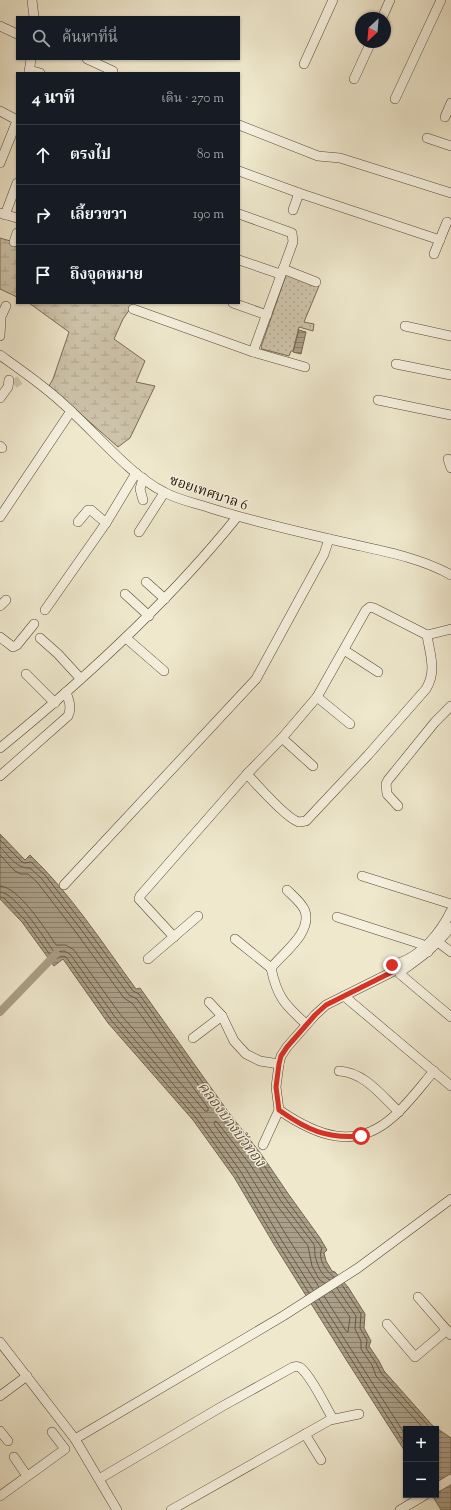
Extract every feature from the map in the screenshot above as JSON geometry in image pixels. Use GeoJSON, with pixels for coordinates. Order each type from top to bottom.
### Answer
{"type":"FeatureCollection","features":[{"type":"Feature","properties":{"kind":"street"},"geometry":{"type":"LineString","coordinates":[[32,0],[34,16]]}},
{"type":"Feature","properties":{"kind":"street"},"geometry":{"type":"LineString","coordinates":[[304,64],[333,0]]}},
{"type":"Feature","properties":{"kind":"street"},"geometry":{"type":"LineString","coordinates":[[385,12],[390,0]]}},
{"type":"Feature","properties":{"kind":"street"},"geometry":{"type":"LineString","coordinates":[[395,99],[441,0]]}},
{"type":"Feature","properties":{"kind":"street"},"geometry":{"type":"LineString","coordinates":[[0,26],[16,34]]}},
{"type":"Feature","properties":{"kind":"street"},"geometry":{"type":"LineString","coordinates":[[354,79],[368,48]]}},
{"type":"Feature","properties":{"kind":"street"},"geometry":{"type":"LineString","coordinates":[[29,71],[31,60]]}},
{"type":"Feature","properties":{"kind":"street"},"geometry":{"type":"LineString","coordinates":[[89,60],[113,71]]}},
{"type":"Feature","properties":{"kind":"street"},"geometry":{"type":"LineString","coordinates":[[445,117],[451,103]]}},
{"type":"Feature","properties":{"kind":"street"},"geometry":{"type":"LineString","coordinates":[[0,112],[16,123]]}},
{"type":"Feature","properties":{"kind":"street"},"geometry":{"type":"LineString","coordinates":[[240,124],[318,156],[340,158],[451,193]]}},
{"type":"Feature","properties":{"kind":"street"},"geometry":{"type":"LineString","coordinates":[[1,159],[14,141],[16,130]]}},
{"type":"Feature","properties":{"kind":"street"},"geometry":{"type":"LineString","coordinates":[[427,138],[451,146]]}},
{"type":"Feature","properties":{"kind":"street"},"geometry":{"type":"LineString","coordinates":[[240,171],[299,193],[440,240]]}},
{"type":"Feature","properties":{"kind":"street"},"geometry":{"type":"LineString","coordinates":[[16,184],[3,214],[16,218]]}},
{"type":"Feature","properties":{"kind":"street"},"geometry":{"type":"LineString","coordinates":[[293,210],[299,193]]}},
{"type":"Feature","properties":{"kind":"street"},"geometry":{"type":"LineString","coordinates":[[240,214],[292,233],[293,242],[253,352]]}},
{"type":"Feature","properties":{"kind":"street"},"geometry":{"type":"LineString","coordinates":[[434,254],[447,222]]}},
{"type":"Feature","properties":{"kind":"street"},"geometry":{"type":"LineString","coordinates":[[240,260],[282,271],[316,282]]}},
{"type":"Feature","properties":{"kind":"street"},"geometry":{"type":"LineString","coordinates":[[237,304],[267,315]]}},
{"type":"Feature","properties":{"kind":"street"},"geometry":{"type":"LineString","coordinates":[[0,336],[1,316],[6,306]]}},
{"type":"Feature","properties":{"kind":"street"},"geometry":{"type":"LineString","coordinates":[[133,309],[253,352],[304,367]]}},
{"type":"Feature","properties":{"kind":"street"},"geometry":{"type":"LineString","coordinates":[[405,326],[451,336]]}},
{"type":"Feature","properties":{"kind":"street","name":"ซอยเทศบาล 6"},"geometry":{"type":"LineString","coordinates":[[0,354],[13,379],[28,375],[71,411],[139,475],[164,493],[237,517],[296,532],[386,551],[418,561],[451,575]]}},
{"type":"Feature","properties":{"kind":"street"},"geometry":{"type":"LineString","coordinates":[[396,364],[451,375]]}},
{"type":"Feature","properties":{"kind":"street"},"geometry":{"type":"LineString","coordinates":[[0,398],[13,379],[28,375]]}},
{"type":"Feature","properties":{"kind":"street"},"geometry":{"type":"LineString","coordinates":[[378,400],[451,415]]}},
{"type":"Feature","properties":{"kind":"street"},"geometry":{"type":"LineString","coordinates":[[0,517],[71,411]]}},
{"type":"Feature","properties":{"kind":"street"},"geometry":{"type":"LineString","coordinates":[[448,458],[451,468]]}},
{"type":"Feature","properties":{"kind":"street"},"geometry":{"type":"LineString","coordinates":[[139,475],[140,489],[143,500]]}},
{"type":"Feature","properties":{"kind":"street"},"geometry":{"type":"LineString","coordinates":[[45,610],[139,475]]}},
{"type":"Feature","properties":{"kind":"street"},"geometry":{"type":"LineString","coordinates":[[139,532],[164,493]]}},
{"type":"Feature","properties":{"kind":"street"},"geometry":{"type":"LineString","coordinates":[[78,522],[88,510],[91,510],[106,523]]}},
{"type":"Feature","properties":{"kind":"street"},"geometry":{"type":"LineString","coordinates":[[0,748],[55,703],[80,678],[149,616],[208,553],[237,517]]}},
{"type":"Feature","properties":{"kind":"street"},"geometry":{"type":"LineString","coordinates":[[64,884],[256,679],[324,554],[329,539]]}},
{"type":"Feature","properties":{"kind":"street"},"geometry":{"type":"LineString","coordinates":[[146,582],[165,599]]}},
{"type":"Feature","properties":{"kind":"street"},"geometry":{"type":"LineString","coordinates":[[125,594],[149,616]]}},
{"type":"Feature","properties":{"kind":"street"},"geometry":{"type":"LineString","coordinates":[[174,937],[139,898],[247,774],[282,738],[317,697],[366,610],[370,607],[374,608],[427,635],[451,629]]}},
{"type":"Feature","properties":{"kind":"street"},"geometry":{"type":"LineString","coordinates":[[0,638],[13,647],[17,645],[34,624]]}},
{"type":"Feature","properties":{"kind":"street"},"geometry":{"type":"LineString","coordinates":[[247,774],[294,820],[300,822],[306,821],[368,755],[426,689],[433,672],[427,635]]}},
{"type":"Feature","properties":{"kind":"street"},"geometry":{"type":"LineString","coordinates":[[40,638],[58,654],[80,678]]}},
{"type":"Feature","properties":{"kind":"street"},"geometry":{"type":"LineString","coordinates":[[126,638],[164,671]]}},
{"type":"Feature","properties":{"kind":"street"},"geometry":{"type":"LineString","coordinates":[[344,650],[378,672]]}},
{"type":"Feature","properties":{"kind":"street"},"geometry":{"type":"LineString","coordinates":[[26,674],[55,703]]}},
{"type":"Feature","properties":{"kind":"street"},"geometry":{"type":"LineString","coordinates":[[0,776],[68,716],[71,710],[66,692]]}},
{"type":"Feature","properties":{"kind":"street"},"geometry":{"type":"LineString","coordinates":[[317,697],[350,724]]}},
{"type":"Feature","properties":{"kind":"street"},"geometry":{"type":"LineString","coordinates":[[398,806],[387,794],[386,784],[388,780],[435,722],[451,706]]}},
{"type":"Feature","properties":{"kind":"street"},"geometry":{"type":"LineString","coordinates":[[282,738],[313,766]]}},
{"type":"Feature","properties":{"kind":"street"},"geometry":{"type":"LineString","coordinates":[[362,876],[451,904]]}},
{"type":"Feature","properties":{"kind":"street"},"geometry":{"type":"LineString","coordinates":[[271,968],[295,942],[305,925],[305,912],[287,890]]}},
{"type":"Feature","properties":{"kind":"street"},"geometry":{"type":"LineString","coordinates":[[436,940],[451,911]]}},
{"type":"Feature","properties":{"kind":"street"},"geometry":{"type":"LineString","coordinates":[[148,959],[198,916]]}},
{"type":"Feature","properties":{"kind":"street"},"geometry":{"type":"LineString","coordinates":[[337,917],[420,944],[426,949]]}},
{"type":"Feature","properties":{"kind":"street"},"geometry":{"type":"LineString","coordinates":[[263,1145],[279,1110],[276,1087],[279,1064],[284,1052],[306,1024],[326,1005],[399,970],[451,927]]}},
{"type":"Feature","properties":{"kind":"street"},"geometry":{"type":"LineString","coordinates":[[235,939],[271,968],[280,998],[288,1008],[306,1024]]}},
{"type":"Feature","properties":{"kind":"street"},"geometry":{"type":"LineString","coordinates":[[436,940],[451,952]]}},
{"type":"Feature","properties":{"kind":"street"},"geometry":{"type":"LineString","coordinates":[[399,970],[451,1016]]}},
{"type":"Feature","properties":{"kind":"street"},"geometry":{"type":"LineString","coordinates":[[344,996],[451,1086]]}},
{"type":"Feature","properties":{"kind":"street"},"geometry":{"type":"LineString","coordinates":[[208,1002],[222,1016],[234,1041],[246,1054],[260,1062],[279,1064]]}},
{"type":"Feature","properties":{"kind":"street"},"geometry":{"type":"LineString","coordinates":[[193,1038],[222,1016]]}},
{"type":"Feature","properties":{"kind":"street"},"geometry":{"type":"LineString","coordinates":[[339,1071],[348,1071],[362,1078],[399,1112]]}},
{"type":"Feature","properties":{"kind":"street"},"geometry":{"type":"LineString","coordinates":[[279,1110],[308,1128],[324,1134],[344,1138],[361,1136],[374,1131],[399,1112],[434,1071]]}},
{"type":"Feature","properties":{"kind":"street"},"geometry":{"type":"LineString","coordinates":[[75,1439],[283,1316],[358,1268],[451,1199]]}},
{"type":"Feature","properties":{"kind":"street"},"geometry":{"type":"LineString","coordinates":[[387,1324],[415,1357],[449,1333],[418,1297]]}},
{"type":"Feature","properties":{"kind":"street"},"geometry":{"type":"LineString","coordinates":[[0,1342],[75,1439],[117,1510]]}},
{"type":"Feature","properties":{"kind":"street"},"geometry":{"type":"LineString","coordinates":[[99,1479],[221,1407],[293,1367],[298,1366],[302,1369],[332,1419]]}},
{"type":"Feature","properties":{"kind":"street"},"geometry":{"type":"LineString","coordinates":[[0,1396],[27,1376]]}},
{"type":"Feature","properties":{"kind":"street"},"geometry":{"type":"LineString","coordinates":[[171,1510],[332,1419],[359,1414]]}},
{"type":"Feature","properties":{"kind":"street"},"geometry":{"type":"LineString","coordinates":[[0,1432],[8,1441]]}},
{"type":"Feature","properties":{"kind":"street"},"geometry":{"type":"LineString","coordinates":[[0,1496],[65,1449],[52,1432]]}},
{"type":"Feature","properties":{"kind":"street"},"geometry":{"type":"LineString","coordinates":[[305,1434],[321,1460]]}},
{"type":"Feature","properties":{"kind":"street"},"geometry":{"type":"LineString","coordinates":[[14,1457],[28,1476]]}},
{"type":"Feature","properties":{"kind":"street"},"geometry":{"type":"LineString","coordinates":[[439,1486],[451,1479]]}},
{"type":"Feature","properties":{"kind":"street"},"geometry":{"type":"LineString","coordinates":[[400,1510],[421,1498]]}},
{"type":"Feature","properties":{"kind":"green space"},"geometry":{"type":"Polygon","coordinates":[[[0,238],[16,243],[16,297],[0,289],[0,238]]]}},
{"type":"Feature","properties":{"kind":"green space"},"geometry":{"type":"Polygon","coordinates":[[[286,275],[290,275],[319,286],[304,322],[314,324],[313,331],[299,327],[293,351],[291,351],[289,356],[262,349],[261,347],[286,275]]]}},
{"type":"Feature","properties":{"kind":"green space"},"geometry":{"type":"Polygon","coordinates":[[[30,304],[133,304],[123,319],[114,339],[145,361],[136,382],[155,386],[130,438],[118,447],[49,386],[53,379],[69,332],[30,304]]]}},
{"type":"Feature","properties":{"kind":"water"},"geometry":{"type":"Polygon","coordinates":[[[299,330],[306,332],[301,354],[293,352],[299,330]]]}},
{"type":"Feature","properties":{"kind":"water","name":"คลองบางบัวทอง"},"geometry":{"type":"Polygon","coordinates":[[[0,834],[25,860],[30,855],[45,870],[99,937],[136,989],[140,988],[229,1113],[261,1154],[320,1238],[327,1250],[324,1253],[326,1261],[332,1271],[335,1272],[348,1287],[365,1314],[364,1328],[371,1341],[369,1346],[384,1371],[433,1426],[403,1426],[403,1448],[275,1246],[234,1177],[193,1120],[108,1023],[63,959],[54,966],[22,922],[0,899],[0,834]]]}},
{"type":"Feature","properties":{"kind":"water"},"geometry":{"type":"Polygon","coordinates":[[[439,1430],[451,1438],[451,1510],[441,1510],[434,1498],[439,1498],[439,1430]]]}},
{"type":"Feature","properties":{"kind":"waterway"},"geometry":{"type":"LineString","coordinates":[[0,1012],[56,954]]}},
{"type":"Feature","properties":{"kind":"tunnel"},"geometry":{"type":"LineString","coordinates":[[14,384],[20,380]]}},
{"type":"Feature","properties":{"kind":"route"},"geometry":{"type":"LineString","coordinates":[[361,1136],[344,1138],[324,1134],[308,1128],[279,1110],[276,1087],[279,1064],[281,1056],[287,1047],[315,1015],[326,1005],[392,972],[392,965]]}}]}
